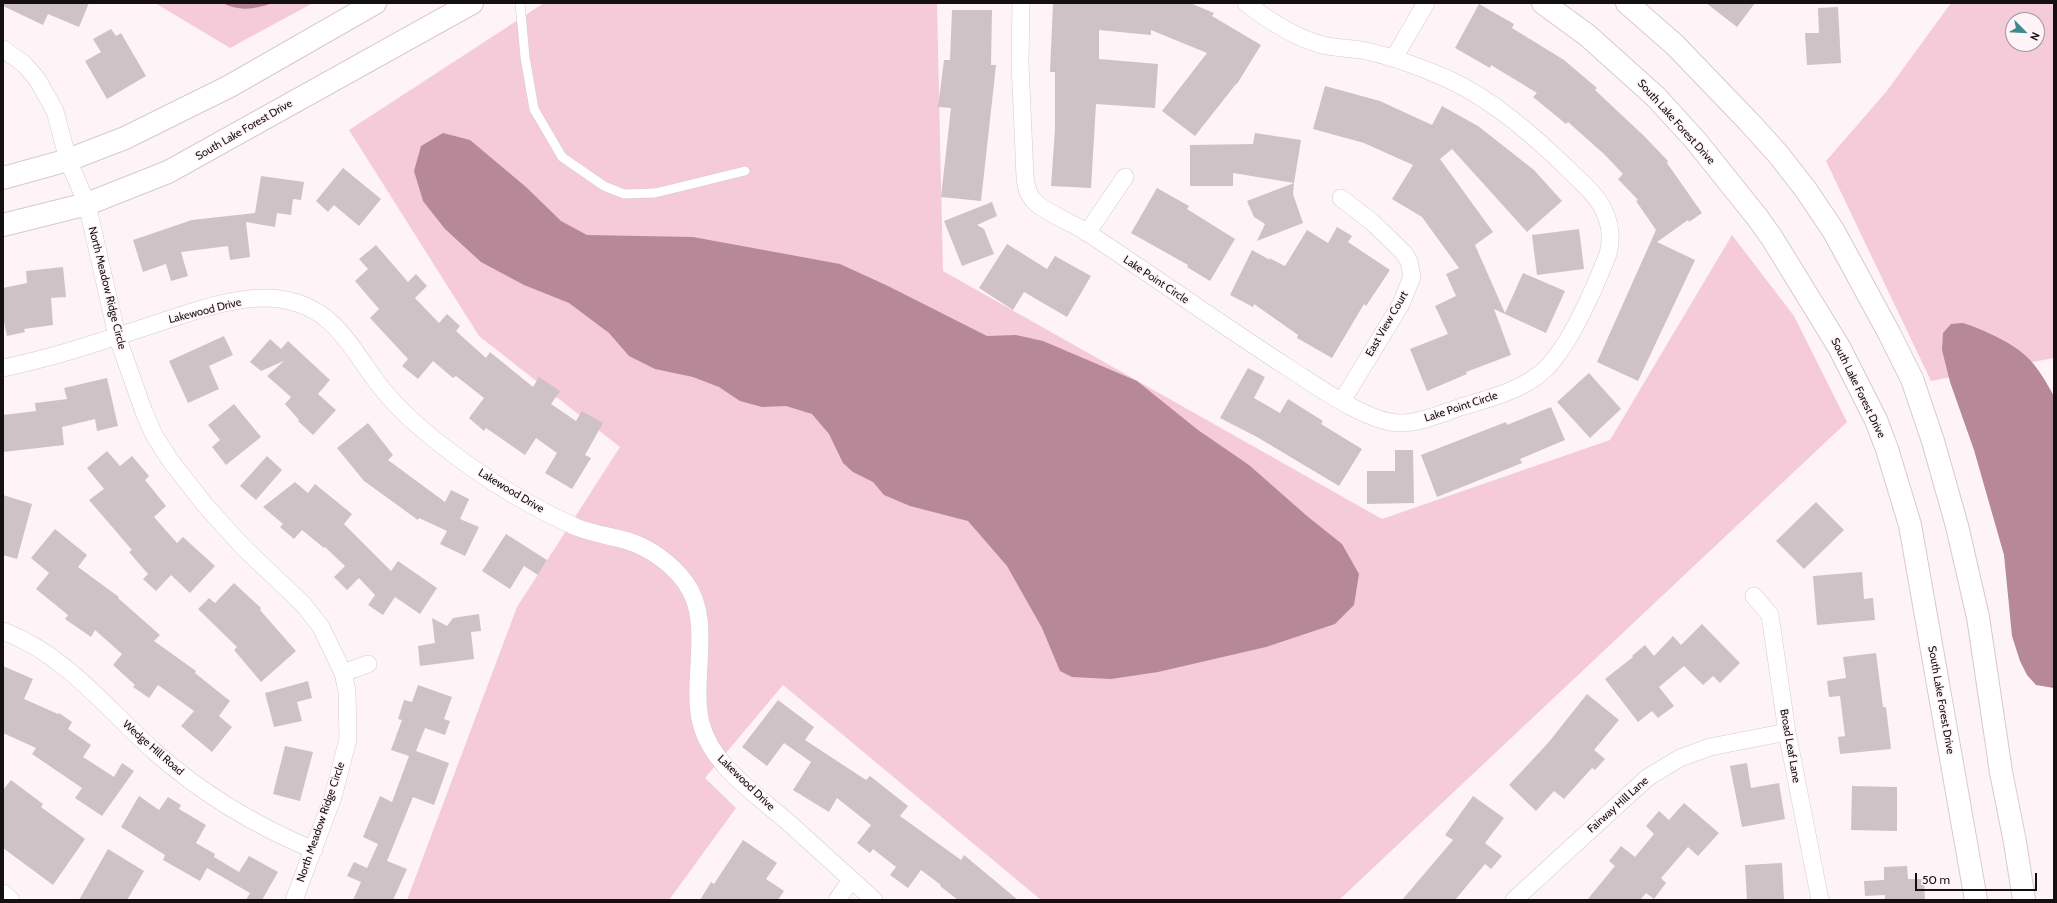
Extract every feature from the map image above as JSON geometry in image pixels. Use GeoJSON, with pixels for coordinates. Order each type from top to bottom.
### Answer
{"type":"FeatureCollection","features":[{"type":"Feature","properties":{"kind":"main road"},"geometry":{"type":"LineString","coordinates":[[3,178],[68,160],[125,138],[230,86],[375,3]]}},
{"type":"Feature","properties":{"kind":"main road","name":"South Lake Forest Drive"},"geometry":{"type":"LineString","coordinates":[[3,225],[87,204],[127,190],[186,163],[472,3]]}},
{"type":"Feature","properties":{"kind":"main road","name":"South Lake Forest Drive"},"geometry":{"type":"LineString","coordinates":[[1543,3],[1587,35],[1656,97],[1696,141],[1772,238],[1839,347],[1876,420],[1887,449],[1910,525],[1976,900]]}},
{"type":"Feature","properties":{"kind":"main road"},"geometry":{"type":"LineString","coordinates":[[1627,3],[1675,45],[1743,116],[1778,154],[1806,190],[1833,230],[1889,333],[1912,379],[1933,441],[1957,526],[1978,617],[2001,772],[2015,842],[2024,900]]}},
{"type":"Feature","properties":{"kind":"street","name":"Lake Point Circle"},"geometry":{"type":"LineString","coordinates":[[1021,3],[1020,62],[1026,187],[1030,197],[1038,204],[1087,233],[1224,326],[1342,402],[1370,415],[1400,423],[1418,421],[1500,395],[1536,377],[1554,360],[1568,340],[1601,273],[1611,242],[1610,229],[1604,212],[1596,198],[1549,151],[1502,113],[1467,90],[1438,75],[1394,58],[1361,50],[1323,45],[1304,39],[1264,17],[1246,3]]}},
{"type":"Feature","properties":{"kind":"street"},"geometry":{"type":"LineString","coordinates":[[1394,58],[1426,3]]}},
{"type":"Feature","properties":{"kind":"street","name":"North Meadow Ridge Circle"},"geometry":{"type":"LineString","coordinates":[[3,50],[24,64],[37,79],[55,111],[68,160],[87,204],[117,336],[144,412],[154,435],[170,460],[205,505],[244,548],[303,604],[321,627],[343,672],[348,691],[348,738],[340,776],[314,850],[294,900]]}},
{"type":"Feature","properties":{"kind":"street"},"geometry":{"type":"LineString","coordinates":[[1087,233],[1125,176]]}},
{"type":"Feature","properties":{"kind":"street","name":"East View Court"},"geometry":{"type":"LineString","coordinates":[[1341,198],[1378,227],[1403,252],[1409,261],[1412,277],[1401,304],[1342,402]]}},
{"type":"Feature","properties":{"kind":"street","name":"Lakewood Drive"},"geometry":{"type":"LineString","coordinates":[[3,368],[36,361],[222,304],[264,298],[297,302],[314,309],[328,318],[341,332],[382,388],[400,409],[445,448],[496,484],[546,512],[590,532],[647,548],[659,557],[685,582],[697,605],[700,636],[698,702],[705,736],[714,752],[744,784],[874,900]]}},
{"type":"Feature","properties":{"kind":"street","name":"Broad Leaf Lane"},"geometry":{"type":"LineString","coordinates":[[1754,596],[1770,615],[1787,732],[1820,900]]}},
{"type":"Feature","properties":{"kind":"street","name":"Wedge Hill Road"},"geometry":{"type":"LineString","coordinates":[[3,631],[20,637],[55,658],[155,752],[191,781],[238,813],[276,834],[314,850]]}},
{"type":"Feature","properties":{"kind":"street"},"geometry":{"type":"LineString","coordinates":[[343,672],[368,664]]}},
{"type":"Feature","properties":{"kind":"street","name":"Fairway Hill Lane"},"geometry":{"type":"LineString","coordinates":[[1514,900],[1647,778],[1680,758],[1710,746],[1787,732]]}},
{"type":"Feature","properties":{"kind":"street"},"geometry":{"type":"LineString","coordinates":[[837,900],[851,880]]}},
{"type":"Feature","properties":{"kind":"street"},"geometry":{"type":"LineString","coordinates":[[3,893],[11,900]]}},
{"type":"Feature","properties":{"kind":"lane"},"geometry":{"type":"LineString","coordinates":[[520,3],[525,57],[534,109],[562,157],[604,186],[624,194],[655,193],[745,171]]}},
{"type":"Feature","properties":{"kind":"shaded area"},"geometry":{"type":"Polygon","coordinates":[[[155,3],[313,3],[230,48],[155,3]]]}},
{"type":"Feature","properties":{"kind":"shaded area"},"geometry":{"type":"Polygon","coordinates":[[[222,3],[273,3],[260,7],[241,9],[222,3]]]}},
{"type":"Feature","properties":{"kind":"shaded area"},"geometry":{"type":"Polygon","coordinates":[[[544,3],[937,3],[943,271],[1382,519],[1610,440],[1732,235],[1794,316],[1847,422],[1339,900],[1041,900],[783,685],[705,778],[736,808],[669,900],[407,900],[517,607],[620,447],[479,336],[349,130],[544,3]]]}},
{"type":"Feature","properties":{"kind":"shaded area"},"geometry":{"type":"Polygon","coordinates":[[[1951,3],[2054,3],[2054,358],[1931,381],[1826,161],[1886,92],[1951,3]]]}},
{"type":"Feature","properties":{"kind":"shaded area"},"geometry":{"type":"Polygon","coordinates":[[[443,133],[470,140],[526,187],[561,221],[587,235],[693,237],[840,264],[888,286],[987,336],[1016,335],[1043,341],[1137,381],[1198,430],[1249,465],[1307,516],[1342,544],[1359,574],[1354,605],[1335,624],[1266,647],[1158,672],[1111,679],[1072,677],[1060,671],[1042,628],[1007,566],[968,521],[910,506],[884,495],[873,482],[853,472],[843,463],[829,434],[812,414],[786,406],[762,407],[740,401],[719,387],[693,377],[655,369],[629,356],[609,333],[569,303],[524,285],[481,262],[445,229],[423,201],[414,171],[421,146],[443,133]]]}},
{"type":"Feature","properties":{"kind":"shaded area"},"geometry":{"type":"Polygon","coordinates":[[[1963,323],[1996,336],[2020,351],[2038,370],[2054,396],[2054,688],[2036,685],[2027,675],[2020,661],[2012,636],[2004,555],[1974,450],[1950,382],[1942,350],[1943,333],[1951,324],[1963,323]]]}},
{"type":"Feature","properties":{"kind":"building"},"geometry":{"type":"Polygon","coordinates":[[[3,3],[89,3],[79,27],[48,14],[43,25],[3,6],[3,3]]]}},
{"type":"Feature","properties":{"kind":"building"},"geometry":{"type":"Polygon","coordinates":[[[1053,3],[1190,3],[1214,13],[1212,16],[1261,45],[1237,84],[1195,136],[1162,111],[1207,53],[1151,30],[1151,35],[1099,30],[1099,59],[1158,64],[1155,108],[1096,104],[1091,188],[1051,186],[1055,129],[1055,72],[1050,72],[1053,3]]]}},
{"type":"Feature","properties":{"kind":"building"},"geometry":{"type":"Polygon","coordinates":[[[1706,3],[1755,3],[1737,27],[1706,3]]]}},
{"type":"Feature","properties":{"kind":"building"},"geometry":{"type":"Polygon","coordinates":[[[1479,4],[1514,24],[1512,28],[1564,60],[1597,88],[1595,90],[1668,161],[1667,163],[1702,213],[1689,222],[1688,220],[1657,242],[1695,260],[1638,381],[1597,362],[1656,230],[1636,201],[1638,200],[1618,179],[1623,174],[1604,154],[1568,122],[1566,124],[1533,97],[1537,93],[1491,65],[1490,68],[1455,48],[1479,4]]]}},
{"type":"Feature","properties":{"kind":"building"},"geometry":{"type":"Polygon","coordinates":[[[1838,7],[1841,63],[1807,65],[1805,33],[1819,33],[1818,8],[1838,7]]]}},
{"type":"Feature","properties":{"kind":"building"},"geometry":{"type":"Polygon","coordinates":[[[952,10],[992,10],[991,65],[996,65],[981,201],[941,197],[951,108],[938,107],[944,60],[950,60],[952,10]]]}},
{"type":"Feature","properties":{"kind":"building"},"geometry":{"type":"Polygon","coordinates":[[[111,29],[116,36],[121,33],[146,76],[107,99],[85,61],[101,52],[93,39],[111,29]]]}},
{"type":"Feature","properties":{"kind":"building"},"geometry":{"type":"Polygon","coordinates":[[[1325,86],[1380,101],[1432,125],[1442,106],[1478,126],[1534,170],[1562,201],[1527,232],[1452,149],[1440,159],[1493,232],[1475,245],[1505,313],[1523,273],[1565,291],[1546,333],[1494,309],[1511,355],[1466,372],[1467,374],[1427,391],[1410,349],[1448,334],[1435,306],[1456,296],[1446,274],[1459,268],[1422,217],[1392,199],[1413,165],[1364,143],[1313,129],[1325,86]]]}},
{"type":"Feature","properties":{"kind":"building"},"geometry":{"type":"Polygon","coordinates":[[[1255,133],[1301,140],[1294,183],[1233,173],[1233,186],[1190,186],[1190,145],[1253,144],[1255,133]]]}},
{"type":"Feature","properties":{"kind":"building"},"geometry":{"type":"Polygon","coordinates":[[[343,168],[381,199],[359,226],[334,205],[328,212],[316,201],[343,168]]]}},
{"type":"Feature","properties":{"kind":"building"},"geometry":{"type":"Polygon","coordinates":[[[261,176],[304,182],[301,200],[293,199],[291,215],[277,213],[275,227],[246,222],[250,257],[230,260],[228,246],[181,252],[188,276],[171,281],[166,264],[143,272],[133,240],[192,220],[255,213],[261,176]]]}},
{"type":"Feature","properties":{"kind":"building"},"geometry":{"type":"Polygon","coordinates":[[[1294,183],[1293,194],[1303,223],[1257,241],[1265,224],[1254,217],[1247,201],[1294,183]]]}},
{"type":"Feature","properties":{"kind":"building"},"geometry":{"type":"Polygon","coordinates":[[[1157,188],[1189,206],[1187,209],[1235,239],[1210,281],[1187,267],[1188,265],[1131,233],[1157,188]]]}},
{"type":"Feature","properties":{"kind":"building"},"geometry":{"type":"Polygon","coordinates":[[[992,202],[997,216],[977,225],[984,229],[994,254],[962,266],[944,221],[992,202]]]}},
{"type":"Feature","properties":{"kind":"building"},"geometry":{"type":"Polygon","coordinates":[[[1337,227],[1352,236],[1348,242],[1390,270],[1366,306],[1364,304],[1332,358],[1297,338],[1298,335],[1254,304],[1253,307],[1230,295],[1252,250],[1285,266],[1307,230],[1328,243],[1337,227]]]}},
{"type":"Feature","properties":{"kind":"building"},"geometry":{"type":"Polygon","coordinates":[[[1579,229],[1584,269],[1537,275],[1532,235],[1579,229]]]}},
{"type":"Feature","properties":{"kind":"building"},"geometry":{"type":"Polygon","coordinates":[[[1007,244],[1047,269],[1055,256],[1091,276],[1067,317],[1024,292],[1013,310],[979,288],[1007,244]]]}},
{"type":"Feature","properties":{"kind":"building"},"geometry":{"type":"Polygon","coordinates":[[[376,245],[408,282],[416,274],[427,286],[415,298],[439,323],[447,314],[460,326],[456,331],[486,358],[490,352],[533,387],[539,377],[560,391],[551,404],[576,421],[582,411],[603,423],[585,455],[591,458],[572,489],[545,473],[557,453],[536,438],[525,455],[486,428],[484,431],[469,418],[484,398],[456,376],[453,378],[433,361],[418,379],[402,366],[408,359],[370,318],[379,309],[355,281],[368,269],[359,259],[376,245]]]}},
{"type":"Feature","properties":{"kind":"building"},"geometry":{"type":"Polygon","coordinates":[[[63,267],[66,297],[51,298],[53,325],[24,329],[25,332],[7,336],[3,318],[3,288],[27,283],[26,271],[63,267]]]}},
{"type":"Feature","properties":{"kind":"building"},"geometry":{"type":"Polygon","coordinates":[[[224,336],[233,355],[209,366],[219,389],[188,403],[169,361],[224,336]]]}},
{"type":"Feature","properties":{"kind":"building"},"geometry":{"type":"Polygon","coordinates":[[[270,339],[281,349],[288,341],[330,380],[318,394],[336,410],[313,435],[298,421],[299,420],[285,404],[291,397],[267,376],[284,361],[261,371],[250,362],[270,339]]]}},
{"type":"Feature","properties":{"kind":"building"},"geometry":{"type":"Polygon","coordinates":[[[1248,368],[1265,377],[1254,398],[1280,413],[1288,399],[1323,421],[1321,424],[1362,449],[1339,486],[1257,437],[1220,418],[1248,368]]]}},
{"type":"Feature","properties":{"kind":"building"},"geometry":{"type":"Polygon","coordinates":[[[1589,373],[1621,409],[1590,438],[1557,402],[1589,373]]]}},
{"type":"Feature","properties":{"kind":"building"},"geometry":{"type":"Polygon","coordinates":[[[107,378],[118,426],[97,431],[95,419],[62,427],[64,445],[3,452],[3,415],[36,411],[35,403],[67,399],[64,388],[107,378]]]}},
{"type":"Feature","properties":{"kind":"building"},"geometry":{"type":"Polygon","coordinates":[[[234,404],[261,437],[226,465],[212,447],[220,440],[208,425],[234,404]]]}},
{"type":"Feature","properties":{"kind":"building"},"geometry":{"type":"Polygon","coordinates":[[[1551,407],[1565,440],[1520,459],[1522,463],[1437,497],[1421,455],[1506,422],[1507,425],[1551,407]]]}},
{"type":"Feature","properties":{"kind":"building"},"geometry":{"type":"Polygon","coordinates":[[[368,423],[393,455],[388,460],[445,502],[451,490],[469,499],[460,519],[479,527],[465,556],[440,544],[447,531],[419,518],[418,520],[364,481],[337,448],[368,423]]]}},
{"type":"Feature","properties":{"kind":"building"},"geometry":{"type":"Polygon","coordinates":[[[1395,450],[1413,450],[1414,503],[1367,504],[1367,471],[1395,471],[1395,450]]]}},
{"type":"Feature","properties":{"kind":"building"},"geometry":{"type":"Polygon","coordinates":[[[107,451],[120,466],[132,456],[149,476],[145,480],[166,506],[154,517],[177,543],[183,537],[215,566],[190,593],[171,575],[156,591],[143,579],[148,574],[129,552],[132,550],[89,500],[104,489],[87,468],[107,451]]]}},
{"type":"Feature","properties":{"kind":"building"},"geometry":{"type":"Polygon","coordinates":[[[267,456],[282,470],[256,500],[240,486],[267,456]]]}},
{"type":"Feature","properties":{"kind":"building"},"geometry":{"type":"Polygon","coordinates":[[[295,482],[308,493],[315,484],[352,514],[344,524],[391,571],[398,561],[437,588],[420,614],[395,597],[383,615],[368,605],[375,595],[359,578],[347,590],[334,577],[345,566],[325,547],[324,548],[302,530],[294,539],[280,527],[283,524],[263,507],[295,482]]]}},
{"type":"Feature","properties":{"kind":"building"},"geometry":{"type":"Polygon","coordinates":[[[3,495],[32,504],[17,559],[3,555],[3,495]]]}},
{"type":"Feature","properties":{"kind":"building"},"geometry":{"type":"Polygon","coordinates":[[[1816,502],[1844,530],[1804,569],[1776,541],[1816,502]]]}},
{"type":"Feature","properties":{"kind":"building"},"geometry":{"type":"Polygon","coordinates":[[[55,529],[87,555],[78,567],[119,597],[118,598],[160,635],[154,641],[196,671],[195,673],[230,701],[219,716],[232,727],[212,752],[181,726],[194,711],[158,685],[149,698],[133,687],[135,685],[113,665],[122,654],[95,630],[91,637],[65,619],[68,615],[36,589],[49,573],[31,558],[55,529]]]}},
{"type":"Feature","properties":{"kind":"building"},"geometry":{"type":"Polygon","coordinates":[[[506,534],[547,560],[538,575],[524,566],[510,589],[482,571],[506,534]]]}},
{"type":"Feature","properties":{"kind":"building"},"geometry":{"type":"Polygon","coordinates":[[[1862,572],[1864,599],[1873,598],[1875,620],[1817,625],[1813,576],[1862,572]]]}},
{"type":"Feature","properties":{"kind":"building"},"geometry":{"type":"Polygon","coordinates":[[[234,583],[261,608],[260,610],[296,651],[261,682],[234,650],[237,647],[198,609],[209,598],[215,603],[234,583]]]}},
{"type":"Feature","properties":{"kind":"building"},"geometry":{"type":"Polygon","coordinates":[[[479,614],[481,631],[471,632],[474,659],[420,666],[418,646],[435,643],[432,618],[447,626],[453,618],[479,614]]]}},
{"type":"Feature","properties":{"kind":"building"},"geometry":{"type":"Polygon","coordinates":[[[1702,624],[1740,663],[1720,683],[1713,676],[1703,685],[1684,666],[1659,687],[1674,706],[1658,718],[1652,711],[1638,722],[1605,679],[1633,657],[1632,656],[1645,645],[1654,656],[1673,636],[1681,645],[1702,624]]]}},
{"type":"Feature","properties":{"kind":"building"},"geometry":{"type":"Polygon","coordinates":[[[1876,653],[1883,707],[1886,707],[1891,749],[1840,754],[1838,737],[1845,736],[1840,696],[1829,697],[1827,681],[1846,678],[1843,657],[1876,653]]]}},
{"type":"Feature","properties":{"kind":"building"},"geometry":{"type":"Polygon","coordinates":[[[3,666],[33,679],[24,699],[58,714],[59,713],[72,722],[68,729],[91,745],[83,757],[114,777],[122,763],[134,771],[102,816],[75,798],[82,788],[32,754],[36,748],[3,733],[3,666]]]}},
{"type":"Feature","properties":{"kind":"building"},"geometry":{"type":"Polygon","coordinates":[[[308,681],[312,698],[297,702],[302,721],[274,727],[265,693],[308,681]]]}},
{"type":"Feature","properties":{"kind":"building"},"geometry":{"type":"Polygon","coordinates":[[[418,685],[452,697],[444,719],[450,721],[445,735],[425,728],[416,751],[449,763],[434,805],[413,797],[387,861],[407,869],[393,900],[353,900],[361,882],[347,876],[354,862],[367,868],[378,844],[363,837],[380,796],[392,802],[409,756],[391,750],[402,720],[398,719],[404,700],[412,702],[418,685]]]}},
{"type":"Feature","properties":{"kind":"building"},"geometry":{"type":"Polygon","coordinates":[[[1587,694],[1619,720],[1594,750],[1605,759],[1595,770],[1592,768],[1564,799],[1554,791],[1536,811],[1509,785],[1548,743],[1587,694]]]}},
{"type":"Feature","properties":{"kind":"building"},"geometry":{"type":"Polygon","coordinates":[[[778,700],[814,727],[805,740],[866,780],[870,776],[908,806],[900,816],[961,860],[964,855],[1018,900],[958,900],[921,870],[908,888],[890,875],[896,867],[873,849],[870,853],[857,843],[871,825],[837,798],[829,812],[793,790],[811,762],[784,743],[767,766],[742,747],[778,700]]]}},
{"type":"Feature","properties":{"kind":"building"},"geometry":{"type":"Polygon","coordinates":[[[285,746],[313,752],[300,801],[273,794],[285,746]]]}},
{"type":"Feature","properties":{"kind":"building"},"geometry":{"type":"Polygon","coordinates":[[[1747,763],[1751,788],[1779,783],[1785,819],[1742,827],[1730,766],[1747,763]]]}},
{"type":"Feature","properties":{"kind":"building"},"geometry":{"type":"Polygon","coordinates":[[[11,780],[43,804],[41,807],[85,839],[53,885],[3,848],[3,790],[11,780]]]}},
{"type":"Feature","properties":{"kind":"building"},"geometry":{"type":"Polygon","coordinates":[[[1852,786],[1897,787],[1897,831],[1851,830],[1852,786]]]}},
{"type":"Feature","properties":{"kind":"building"},"geometry":{"type":"Polygon","coordinates":[[[139,796],[159,810],[168,797],[181,805],[179,809],[206,825],[196,843],[215,854],[214,857],[239,872],[249,856],[278,872],[262,900],[246,900],[250,893],[207,868],[200,881],[163,860],[165,855],[121,827],[139,796]]]}},
{"type":"Feature","properties":{"kind":"building"},"geometry":{"type":"Polygon","coordinates":[[[1473,796],[1504,818],[1485,843],[1502,856],[1491,869],[1485,864],[1455,900],[1402,900],[1453,840],[1445,835],[1473,796]]]}},
{"type":"Feature","properties":{"kind":"building"},"geometry":{"type":"Polygon","coordinates":[[[1684,803],[1719,833],[1698,856],[1688,847],[1661,878],[1666,883],[1654,899],[1646,893],[1640,900],[1587,900],[1615,866],[1609,861],[1621,846],[1635,857],[1654,834],[1646,826],[1659,811],[1669,820],[1684,803]]]}},
{"type":"Feature","properties":{"kind":"building"},"geometry":{"type":"Polygon","coordinates":[[[743,840],[777,863],[766,879],[784,891],[778,900],[700,900],[711,882],[714,884],[743,840]]]}},
{"type":"Feature","properties":{"kind":"building"},"geometry":{"type":"Polygon","coordinates":[[[108,849],[144,871],[127,900],[79,900],[108,849]]]}},
{"type":"Feature","properties":{"kind":"building"},"geometry":{"type":"Polygon","coordinates":[[[1782,863],[1784,900],[1747,900],[1745,865],[1782,863]]]}},
{"type":"Feature","properties":{"kind":"building"},"geometry":{"type":"Polygon","coordinates":[[[1907,866],[1908,879],[1924,879],[1925,900],[1885,900],[1885,895],[1865,896],[1864,881],[1884,880],[1884,867],[1907,866]]]}}]}
